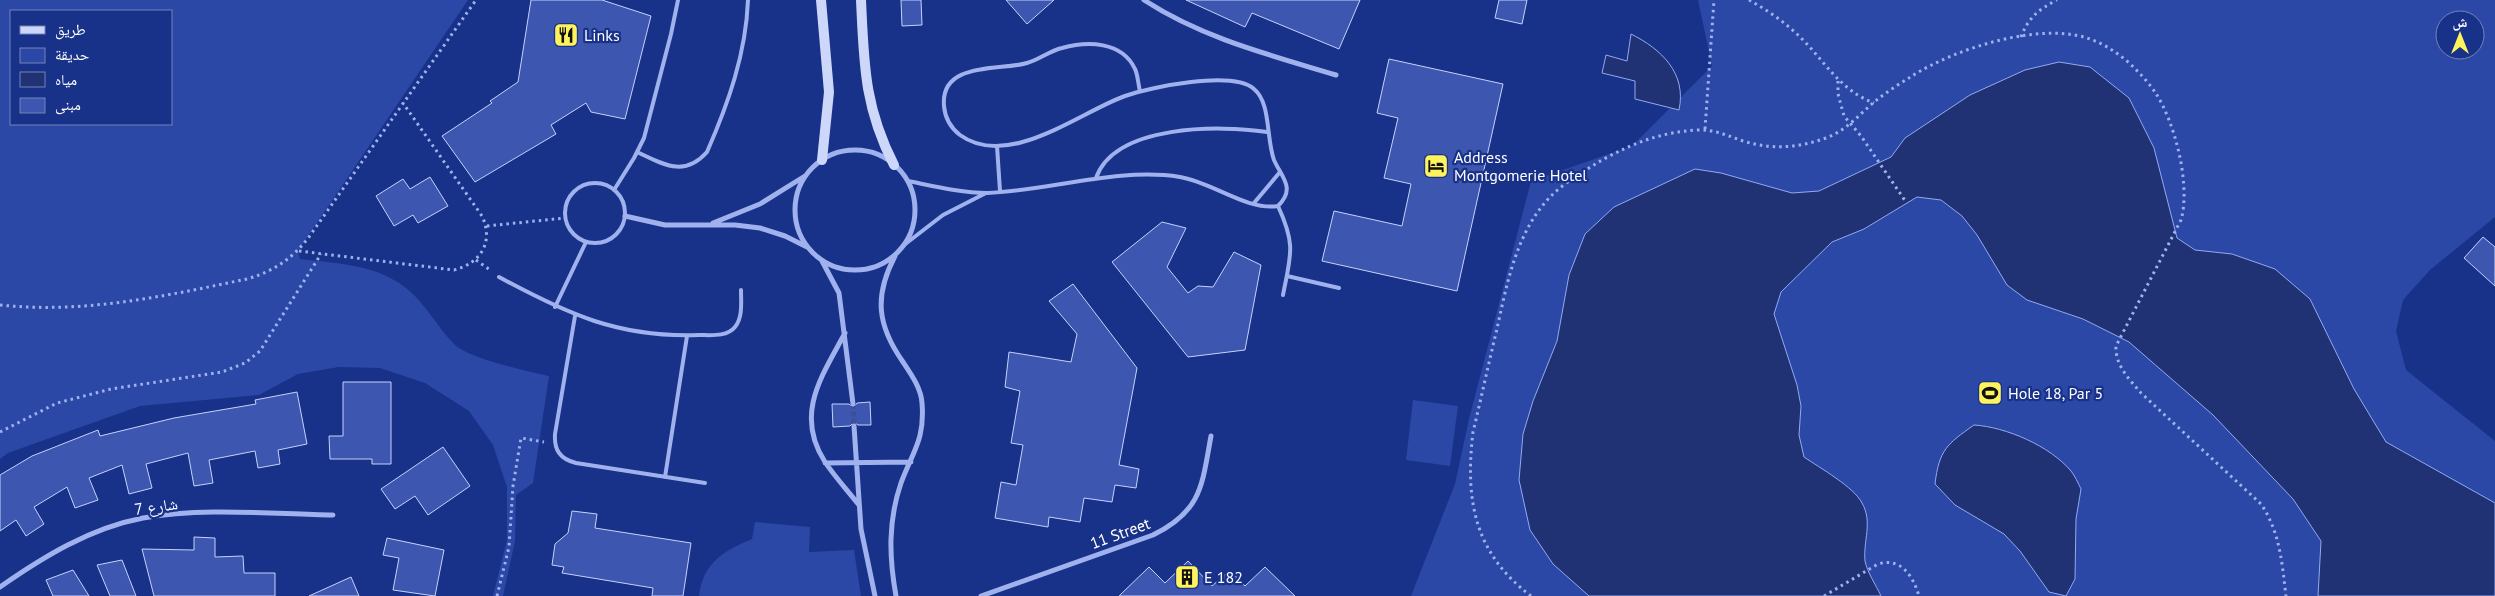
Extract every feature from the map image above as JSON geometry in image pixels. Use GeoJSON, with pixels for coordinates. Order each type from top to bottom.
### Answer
{"type":"FeatureCollection","features":[{"type":"Feature","properties":{"kind":"street"},"geometry":{"type":"LineString","coordinates":[[821,0],[829,92],[822,160]]}},
{"type":"Feature","properties":{"kind":"street"},"geometry":{"type":"LineString","coordinates":[[861,0],[868,93],[873,118],[894,165]]}},
{"type":"Feature","properties":{"kind":"street"},"geometry":{"type":"LineString","coordinates":[[1144,0],[1196,28],[1241,46],[1336,75]]}},
{"type":"Feature","properties":{"kind":"street"},"geometry":{"type":"LineString","coordinates":[[710,225],[760,204],[805,176],[822,160],[840,152],[859,150],[878,155],[894,165],[908,181],[914,197],[915,213],[912,230],[904,245],[896,254],[886,274],[881,296],[881,318],[888,340],[914,378],[922,400],[923,424],[918,447],[902,482],[891,524],[891,568],[896,596]]}},
{"type":"Feature","properties":{"kind":"street"},"geometry":{"type":"LineString","coordinates":[[805,176],[797,193],[794,212],[798,231],[807,247]]}},
{"type":"Feature","properties":{"kind":"street"},"geometry":{"type":"LineString","coordinates":[[625,216],[664,225],[735,225],[760,228],[785,236],[807,247],[822,261],[839,293],[853,404]]}},
{"type":"Feature","properties":{"kind":"street"},"geometry":{"type":"LineString","coordinates":[[822,261],[840,269],[860,270],[879,265],[896,254]]}},
{"type":"Feature","properties":{"kind":"street"},"geometry":{"type":"LineString","coordinates":[[845,333],[815,389],[811,408],[812,427],[816,446],[825,462],[859,505]]}},
{"type":"Feature","properties":{"kind":"street"},"geometry":{"type":"LineString","coordinates":[[854,426],[859,505],[865,552],[875,596]]}},
{"type":"Feature","properties":{"kind":"street","name":"11 Street"},"geometry":{"type":"LineString","coordinates":[[981,596],[1153,535],[1172,525],[1188,511],[1199,493],[1211,436]]}},
{"type":"Feature","properties":{"kind":"street"},"geometry":{"type":"LineString","coordinates":[[825,462],[911,462]]}},
{"type":"Feature","properties":{"kind":"street","name":"شارع 7"},"geometry":{"type":"LineString","coordinates":[[0,587],[51,553],[91,534],[142,518],[196,513],[333,515]]}},
{"type":"Feature","properties":{"kind":"lane"},"geometry":{"type":"LineString","coordinates":[[614,190],[637,152],[648,124],[678,0]]}},
{"type":"Feature","properties":{"kind":"lane"},"geometry":{"type":"LineString","coordinates":[[637,152],[677,167],[688,166],[699,161],[707,152],[734,83],[742,47],[748,0]]}},
{"type":"Feature","properties":{"kind":"lane"},"geometry":{"type":"LineString","coordinates":[[908,181],[987,193],[1096,178],[1168,176],[1183,178],[1262,206],[1278,206],[1285,199],[1288,190],[1267,132],[1265,106],[1261,96],[1253,87],[1243,82],[1186,82],[1140,91],[1106,104],[1034,139],[997,146],[965,138],[954,130],[946,118],[943,105],[945,91],[954,80],[966,72],[980,69],[1013,68],[1062,48],[1077,45],[1106,45],[1118,50],[1128,58],[1135,69],[1140,91]]}},
{"type":"Feature","properties":{"kind":"lane"},"geometry":{"type":"LineString","coordinates":[[1096,178],[1100,167],[1113,154],[1141,141],[1165,134],[1216,127],[1267,132]]}},
{"type":"Feature","properties":{"kind":"lane"},"geometry":{"type":"LineString","coordinates":[[997,146],[1000,191]]}},
{"type":"Feature","properties":{"kind":"lane"},"geometry":{"type":"LineString","coordinates":[[1254,203],[1280,172]]}},
{"type":"Feature","properties":{"kind":"lane"},"geometry":{"type":"LineString","coordinates":[[596,183],[614,190],[621,199],[625,216],[622,226],[611,238],[596,243],[586,242],[569,229],[565,218],[565,208],[569,198],[576,190],[586,184],[596,183]]}},
{"type":"Feature","properties":{"kind":"lane"},"geometry":{"type":"LineString","coordinates":[[904,245],[943,215],[987,193]]}},
{"type":"Feature","properties":{"kind":"lane"},"geometry":{"type":"LineString","coordinates":[[1278,206],[1290,234],[1291,244],[1283,295]]}},
{"type":"Feature","properties":{"kind":"lane"},"geometry":{"type":"LineString","coordinates":[[555,307],[566,279],[586,242]]}},
{"type":"Feature","properties":{"kind":"lane"},"geometry":{"type":"LineString","coordinates":[[1287,276],[1339,288]]}},
{"type":"Feature","properties":{"kind":"lane"},"geometry":{"type":"LineString","coordinates":[[500,277],[575,316],[630,331],[687,336],[725,334],[733,329],[739,321],[741,312],[741,290]]}},
{"type":"Feature","properties":{"kind":"lane"},"geometry":{"type":"LineString","coordinates":[[575,316],[554,444],[558,453],[566,460],[705,483]]}},
{"type":"Feature","properties":{"kind":"lane"},"geometry":{"type":"LineString","coordinates":[[665,477],[687,336]]}},
{"type":"Feature","properties":{"kind":"path"},"geometry":{"type":"LineString","coordinates":[[0,305],[54,308],[134,302],[247,280],[266,274],[283,264],[298,251],[476,0]]}},
{"type":"Feature","properties":{"kind":"path"},"geometry":{"type":"LineString","coordinates":[[1705,129],[1714,0]]}},
{"type":"Feature","properties":{"kind":"path"},"geometry":{"type":"LineString","coordinates":[[1749,0],[1770,13],[1798,35],[1838,80],[1855,94],[1874,103]]}},
{"type":"Feature","properties":{"kind":"path"},"geometry":{"type":"LineString","coordinates":[[2021,37],[2029,20],[2036,13],[2057,0]]}},
{"type":"Feature","properties":{"kind":"path"},"geometry":{"type":"LineString","coordinates":[[1531,596],[1500,568],[1488,551],[1480,532],[1472,482],[1473,432],[1509,274],[1530,224],[1544,204],[1561,187],[1607,158],[1644,139],[1664,133],[1705,129],[1767,147],[1789,147],[1824,138],[1850,125],[1874,103],[1914,74],[1940,61],[1984,45],[2051,32],[2073,34],[2093,40],[2112,50],[2144,78],[2157,95],[2166,115],[2182,168],[2185,196],[2184,208],[2175,230],[2116,346],[2120,366],[2141,393],[2252,494],[2265,509],[2278,540],[2286,596]]}},
{"type":"Feature","properties":{"kind":"path"},"geometry":{"type":"LineString","coordinates":[[1838,80],[1840,105],[1850,125],[1861,136],[1906,202]]}},
{"type":"Feature","properties":{"kind":"path"},"geometry":{"type":"LineString","coordinates":[[298,251],[454,270],[476,260],[484,250],[487,226],[477,206],[404,103]]}},
{"type":"Feature","properties":{"kind":"path"},"geometry":{"type":"LineString","coordinates":[[487,226],[565,218]]}},
{"type":"Feature","properties":{"kind":"path"},"geometry":{"type":"LineString","coordinates":[[0,432],[56,403],[112,389],[222,372],[245,363],[260,351],[321,254]]}},
{"type":"Feature","properties":{"kind":"path"},"geometry":{"type":"LineString","coordinates":[[497,596],[509,547],[513,486],[521,438],[554,444]]}},
{"type":"Feature","properties":{"kind":"path"},"geometry":{"type":"LineString","coordinates":[[1824,596],[1878,564],[1885,562],[1901,565],[1913,581],[1919,596]]}},
{"type":"Feature","properties":{"kind":"green space"},"geometry":{"type":"Polygon","coordinates":[[[0,0],[468,0],[298,251],[300,259],[351,265],[388,277],[408,289],[455,345],[462,350],[500,364],[549,376],[533,483],[516,495],[515,541],[503,596],[493,596],[507,540],[507,487],[493,445],[469,411],[425,383],[380,368],[339,367],[298,374],[259,395],[140,406],[8,453],[0,459],[0,0]]]}},
{"type":"Feature","properties":{"kind":"green space"},"geometry":{"type":"Polygon","coordinates":[[[1698,0],[2495,0],[2495,217],[2430,270],[2403,300],[2396,331],[2406,370],[2495,441],[2495,596],[1411,596],[1455,484],[1469,419],[1531,181],[1632,146],[1712,66],[1698,0]]]}},
{"type":"Feature","properties":{"kind":"green space"},"geometry":{"type":"Polygon","coordinates":[[[1413,400],[1458,406],[1450,466],[1406,460],[1413,400]]]}},
{"type":"Feature","properties":{"kind":"green space"},"geometry":{"type":"Polygon","coordinates":[[[755,522],[810,527],[809,552],[854,550],[861,596],[699,596],[701,585],[710,567],[732,548],[752,539],[755,522]]]}},
{"type":"Feature","properties":{"kind":"water"},"geometry":{"type":"Polygon","coordinates":[[[1631,34],[1652,47],[1669,64],[1679,85],[1679,110],[1635,99],[1635,81],[1602,73],[1606,55],[1627,61],[1631,34]]]}},
{"type":"Feature","properties":{"kind":"water"},"geometry":{"type":"Polygon","coordinates":[[[2059,62],[2090,67],[2129,98],[2154,148],[2177,238],[2195,250],[2232,254],[2275,269],[2310,299],[2354,389],[2386,442],[2495,503],[2495,596],[2318,596],[2321,541],[2293,499],[2213,415],[2129,342],[2083,319],[2027,300],[2007,285],[1977,235],[1962,216],[1941,200],[1917,197],[1864,229],[1832,242],[1781,292],[1774,314],[1797,385],[1801,406],[1799,435],[1804,457],[1844,484],[1862,503],[1867,517],[1865,561],[1881,596],[1589,596],[1553,564],[1530,530],[1519,480],[1523,434],[1533,401],[1557,341],[1569,275],[1585,234],[1614,207],[1695,169],[1721,173],[1792,193],[1819,191],[1891,157],[1905,138],[1970,95],[2025,70],[2059,62]]]}},
{"type":"Feature","properties":{"kind":"water"},"geometry":{"type":"Polygon","coordinates":[[[1974,425],[2000,430],[2027,439],[2062,462],[2075,477],[2081,489],[2076,519],[2075,579],[2066,596],[2049,592],[2020,551],[2004,534],[1955,505],[1935,484],[1942,455],[1957,437],[1974,425]]]}},
{"type":"Feature","properties":{"kind":"building"},"geometry":{"type":"Polygon","coordinates":[[[531,0],[602,0],[651,16],[625,119],[591,112],[586,103],[551,125],[556,134],[475,182],[442,136],[492,103],[490,101],[518,82],[531,0]]]}},
{"type":"Feature","properties":{"kind":"building"},"geometry":{"type":"Polygon","coordinates":[[[901,0],[921,0],[922,25],[902,26],[901,0]]]}},
{"type":"Feature","properties":{"kind":"building"},"geometry":{"type":"Polygon","coordinates":[[[1006,0],[1054,0],[1027,24],[1006,0]]]}},
{"type":"Feature","properties":{"kind":"building"},"geometry":{"type":"Polygon","coordinates":[[[1186,0],[1360,0],[1339,49],[1252,13],[1245,27],[1186,0]]]}},
{"type":"Feature","properties":{"kind":"building"},"geometry":{"type":"Polygon","coordinates":[[[1499,0],[1527,0],[1522,24],[1495,18],[1499,0]]]}},
{"type":"Feature","properties":{"kind":"building","name":"Address Montgomerie Hotel"},"geometry":{"type":"Polygon","coordinates":[[[1389,59],[1503,84],[1457,291],[1322,261],[1334,211],[1402,226],[1411,184],[1384,178],[1398,118],[1377,113],[1389,59]]]}},
{"type":"Feature","properties":{"kind":"building"},"geometry":{"type":"Polygon","coordinates":[[[430,177],[448,206],[418,223],[413,215],[394,226],[376,196],[403,179],[410,189],[430,177]]]}},
{"type":"Feature","properties":{"kind":"building"},"geometry":{"type":"Polygon","coordinates":[[[1162,222],[1186,228],[1167,267],[1188,293],[1198,286],[1213,287],[1234,252],[1261,265],[1245,350],[1188,357],[1112,262],[1162,222]]]}},
{"type":"Feature","properties":{"kind":"building"},"geometry":{"type":"Polygon","coordinates":[[[2483,237],[2495,247],[2495,286],[2464,258],[2483,237]]]}},
{"type":"Feature","properties":{"kind":"building"},"geometry":{"type":"Polygon","coordinates":[[[1073,284],[1137,368],[1119,465],[1139,469],[1136,488],[1115,485],[1112,502],[1084,498],[1080,522],[1049,517],[1048,527],[995,518],[1001,482],[1016,485],[1023,445],[1011,443],[1020,391],[1005,387],[1009,352],[1071,362],[1077,334],[1049,301],[1073,284]]]}},
{"type":"Feature","properties":{"kind":"building"},"geometry":{"type":"Polygon","coordinates":[[[343,382],[391,382],[391,464],[372,464],[372,459],[330,459],[329,436],[343,436],[343,382]]]}},
{"type":"Feature","properties":{"kind":"building"},"geometry":{"type":"Polygon","coordinates":[[[297,392],[307,444],[278,450],[280,464],[258,468],[255,451],[209,460],[213,483],[194,486],[188,453],[146,464],[152,488],[129,494],[122,465],[89,478],[98,500],[75,508],[67,487],[34,507],[44,524],[26,536],[16,520],[0,531],[0,475],[32,456],[98,430],[100,436],[174,418],[256,404],[255,400],[297,392]]]}},
{"type":"Feature","properties":{"kind":"building"},"geometry":{"type":"Polygon","coordinates":[[[870,402],[871,425],[858,425],[854,422],[850,426],[833,427],[832,404],[849,404],[853,408],[857,403],[870,402]]]}},
{"type":"Feature","properties":{"kind":"building"},"geometry":{"type":"Polygon","coordinates":[[[443,447],[470,486],[428,515],[415,496],[395,509],[381,489],[443,447]]]}},
{"type":"Feature","properties":{"kind":"building"},"geometry":{"type":"Polygon","coordinates":[[[572,511],[597,514],[595,528],[691,543],[683,596],[652,596],[653,588],[562,573],[564,567],[552,565],[555,544],[568,533],[572,511]]]}},
{"type":"Feature","properties":{"kind":"building"},"geometry":{"type":"Polygon","coordinates":[[[194,537],[215,538],[215,557],[243,556],[244,573],[275,573],[275,596],[154,596],[142,549],[194,550],[194,537]]]}},
{"type":"Feature","properties":{"kind":"building"},"geometry":{"type":"Polygon","coordinates":[[[387,538],[444,550],[435,596],[393,590],[399,558],[383,555],[387,538]]]}},
{"type":"Feature","properties":{"kind":"building"},"geometry":{"type":"Polygon","coordinates":[[[122,560],[136,596],[110,596],[97,565],[122,560]]]}},
{"type":"Feature","properties":{"kind":"building","name":"E 182"},"geometry":{"type":"Polygon","coordinates":[[[1188,561],[1212,586],[1230,570],[1245,586],[1265,567],[1295,596],[1119,596],[1149,567],[1165,583],[1188,561]]]}},
{"type":"Feature","properties":{"kind":"building"},"geometry":{"type":"Polygon","coordinates":[[[73,570],[89,596],[53,596],[46,580],[73,570]]]}},
{"type":"Feature","properties":{"kind":"building"},"geometry":{"type":"Polygon","coordinates":[[[351,577],[359,596],[309,596],[351,577]]]}},
{"type":"Feature","properties":{"kind":"tunnel"},"geometry":{"type":"LineString","coordinates":[[853,404],[854,426]]}},
{"type":"Feature","properties":{"kind":"place","name":"Links"},"geometry":{"type":"Point","coordinates":[566,35]}},
{"type":"Feature","properties":{"kind":"place","name":"Address Montgomerie Hotel"},"geometry":{"type":"Point","coordinates":[1436,166]}},
{"type":"Feature","properties":{"kind":"place","name":"Hole 18, Par 5"},"geometry":{"type":"Point","coordinates":[1990,393]}},
{"type":"Feature","properties":{"kind":"place","name":"E 182"},"geometry":{"type":"Point","coordinates":[1187,577]}}]}
